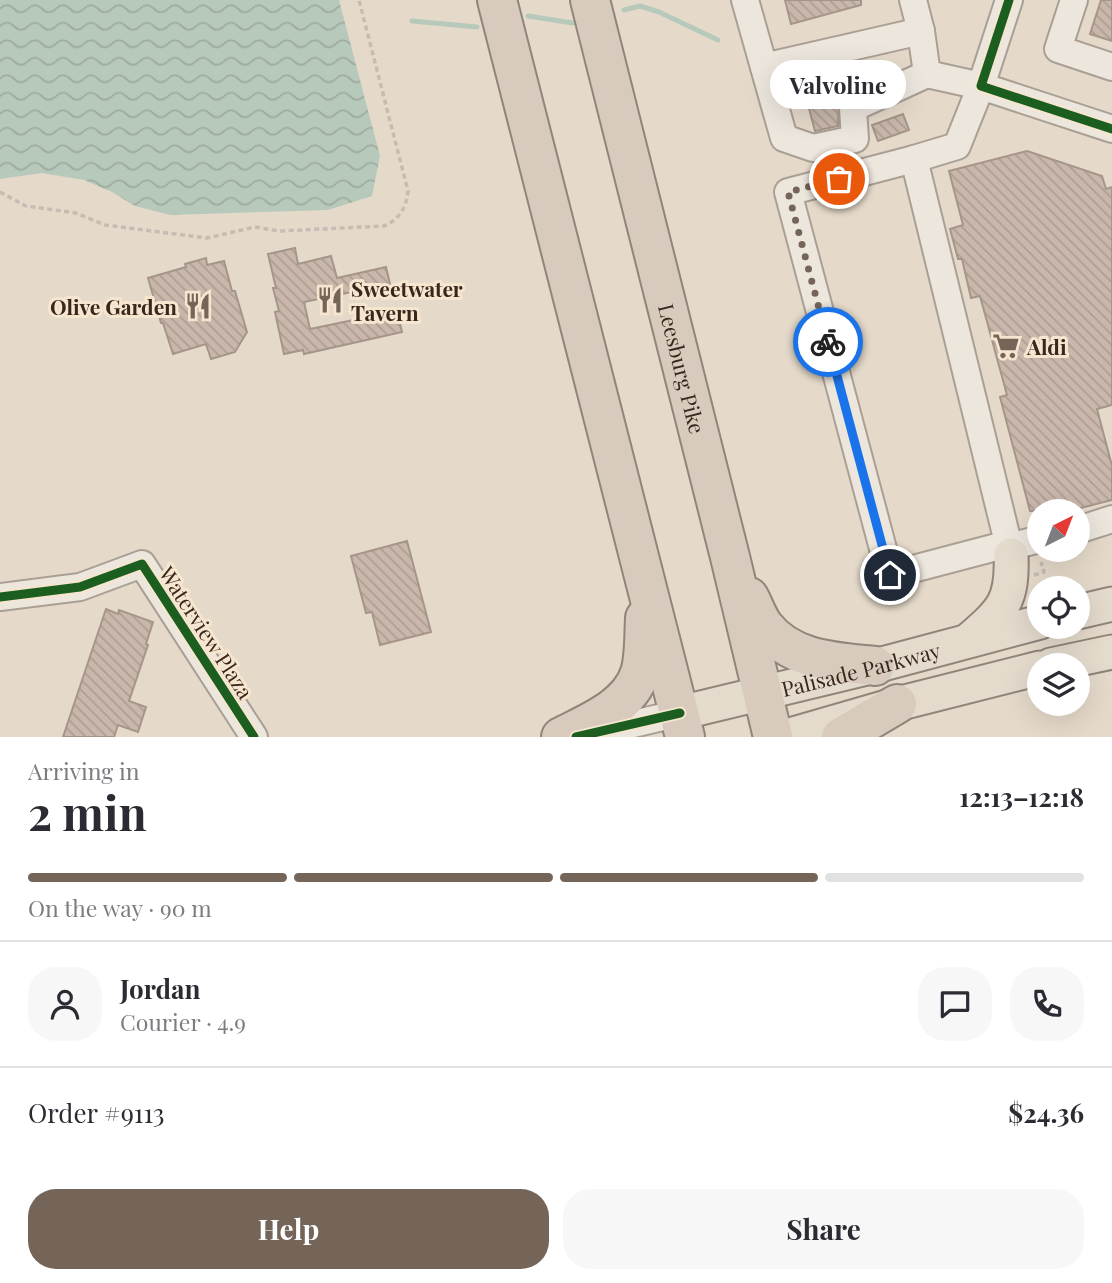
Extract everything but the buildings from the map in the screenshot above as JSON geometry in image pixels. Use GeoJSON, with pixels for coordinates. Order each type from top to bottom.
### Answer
{"type":"FeatureCollection","features":[{"type":"Feature","properties":{"kind":"highway"},"geometry":{"type":"LineString","coordinates":[[497,0],[682,725]]}},
{"type":"Feature","properties":{"kind":"highway","name":"Leesburg Pike"},"geometry":{"type":"LineString","coordinates":[[590,0],[773,737]]}},
{"type":"Feature","properties":{"kind":"highway"},"geometry":{"type":"LineString","coordinates":[[731,561],[764,626],[778,639],[805,656],[875,666]]}},
{"type":"Feature","properties":{"kind":"highway"},"geometry":{"type":"LineString","coordinates":[[561,737],[598,718],[632,691],[641,671],[648,588]]}},
{"type":"Feature","properties":{"kind":"highway"},"geometry":{"type":"LineString","coordinates":[[841,737],[897,704]]}},
{"type":"Feature","properties":{"kind":"main road"},"geometry":{"type":"LineString","coordinates":[[970,639],[992,619],[1005,602],[1012,580],[1026,558]]}},
{"type":"Feature","properties":{"kind":"main road","name":"Palisade Parkway"},"geometry":{"type":"LineString","coordinates":[[682,725],[763,694],[1027,625]]}},
{"type":"Feature","properties":{"kind":"main road"},"geometry":{"type":"LineString","coordinates":[[1090,657],[1112,652]]}},
{"type":"Feature","properties":{"kind":"main road","name":"Palisade Parkway"},"geometry":{"type":"LineString","coordinates":[[783,737],[897,704],[1027,671]]}},
{"type":"Feature","properties":{"kind":"street"},"geometry":{"type":"LineString","coordinates":[[745,0],[784,138],[813,148],[855,139],[853,108],[927,74],[981,86],[1112,129]]}},
{"type":"Feature","properties":{"kind":"street"},"geometry":{"type":"LineString","coordinates":[[913,0],[927,74]]}},
{"type":"Feature","properties":{"kind":"street"},"geometry":{"type":"LineString","coordinates":[[914,159],[1026,558],[890,575],[788,192],[957,146],[981,86],[1009,0]]}},
{"type":"Feature","properties":{"kind":"street"},"geometry":{"type":"LineString","coordinates":[[1074,0],[1058,50],[1112,67]]}},
{"type":"Feature","properties":{"kind":"street"},"geometry":{"type":"LineString","coordinates":[[764,67],[921,31]]}},
{"type":"Feature","properties":{"kind":"street"},"geometry":{"type":"LineString","coordinates":[[1090,526],[1112,519]]}},
{"type":"Feature","properties":{"kind":"street","name":"Waterview Plaza"},"geometry":{"type":"LineString","coordinates":[[0,597],[80,587],[142,564],[254,737]]}},
{"type":"Feature","properties":{"kind":"street"},"geometry":{"type":"LineString","coordinates":[[576,737],[682,725]]}},
{"type":"Feature","properties":{"kind":"path"},"geometry":{"type":"LineString","coordinates":[[0,192],[26,206],[76,213],[105,225],[207,238],[255,227],[279,231],[384,226],[395,221],[403,212],[408,191],[359,0]]}},
{"type":"Feature","properties":{"kind":"water"},"geometry":{"type":"Polygon","coordinates":[[[0,0],[339,0],[380,156],[372,196],[328,210],[170,215],[135,206],[84,180],[42,173],[0,179],[0,0]]]}},
{"type":"Feature","properties":{"kind":"waterway"},"geometry":{"type":"LineString","coordinates":[[624,10],[640,6],[659,12],[718,40]]}},
{"type":"Feature","properties":{"kind":"waterway"},"geometry":{"type":"LineString","coordinates":[[528,16],[573,23]]}},
{"type":"Feature","properties":{"kind":"waterway"},"geometry":{"type":"LineString","coordinates":[[412,21],[477,27]]}},
{"type":"Feature","properties":{"kind":"cycle path"},"geometry":{"type":"LineString","coordinates":[[1009,0],[981,86],[1112,129]]}},
{"type":"Feature","properties":{"kind":"cycle path"},"geometry":{"type":"LineString","coordinates":[[0,597],[80,587],[142,564],[254,737]]}},
{"type":"Feature","properties":{"kind":"cycle path"},"geometry":{"type":"LineString","coordinates":[[576,737],[680,713]]}},
{"type":"Feature","properties":{"kind":"way so far"},"geometry":{"type":"LineString","coordinates":[[828,342],[788,192],[839,179]]}},
{"type":"Feature","properties":{"kind":"place","name":"Valvoline"},"geometry":{"type":"Point","coordinates":[839,179]}},
{"type":"Feature","properties":{"kind":"place","name":"Sweetwater Tavern"},"geometry":{"type":"Point","coordinates":[330,300]}},
{"type":"Feature","properties":{"kind":"place","name":"Olive Garden"},"geometry":{"type":"Point","coordinates":[198,306]}},
{"type":"Feature","properties":{"kind":"place","name":"Aldi"},"geometry":{"type":"Point","coordinates":[1006,346]}},
{"type":"Feature","properties":{"kind":"route"},"geometry":{"type":"LineString","coordinates":[[828,342],[890,575]]}}]}
